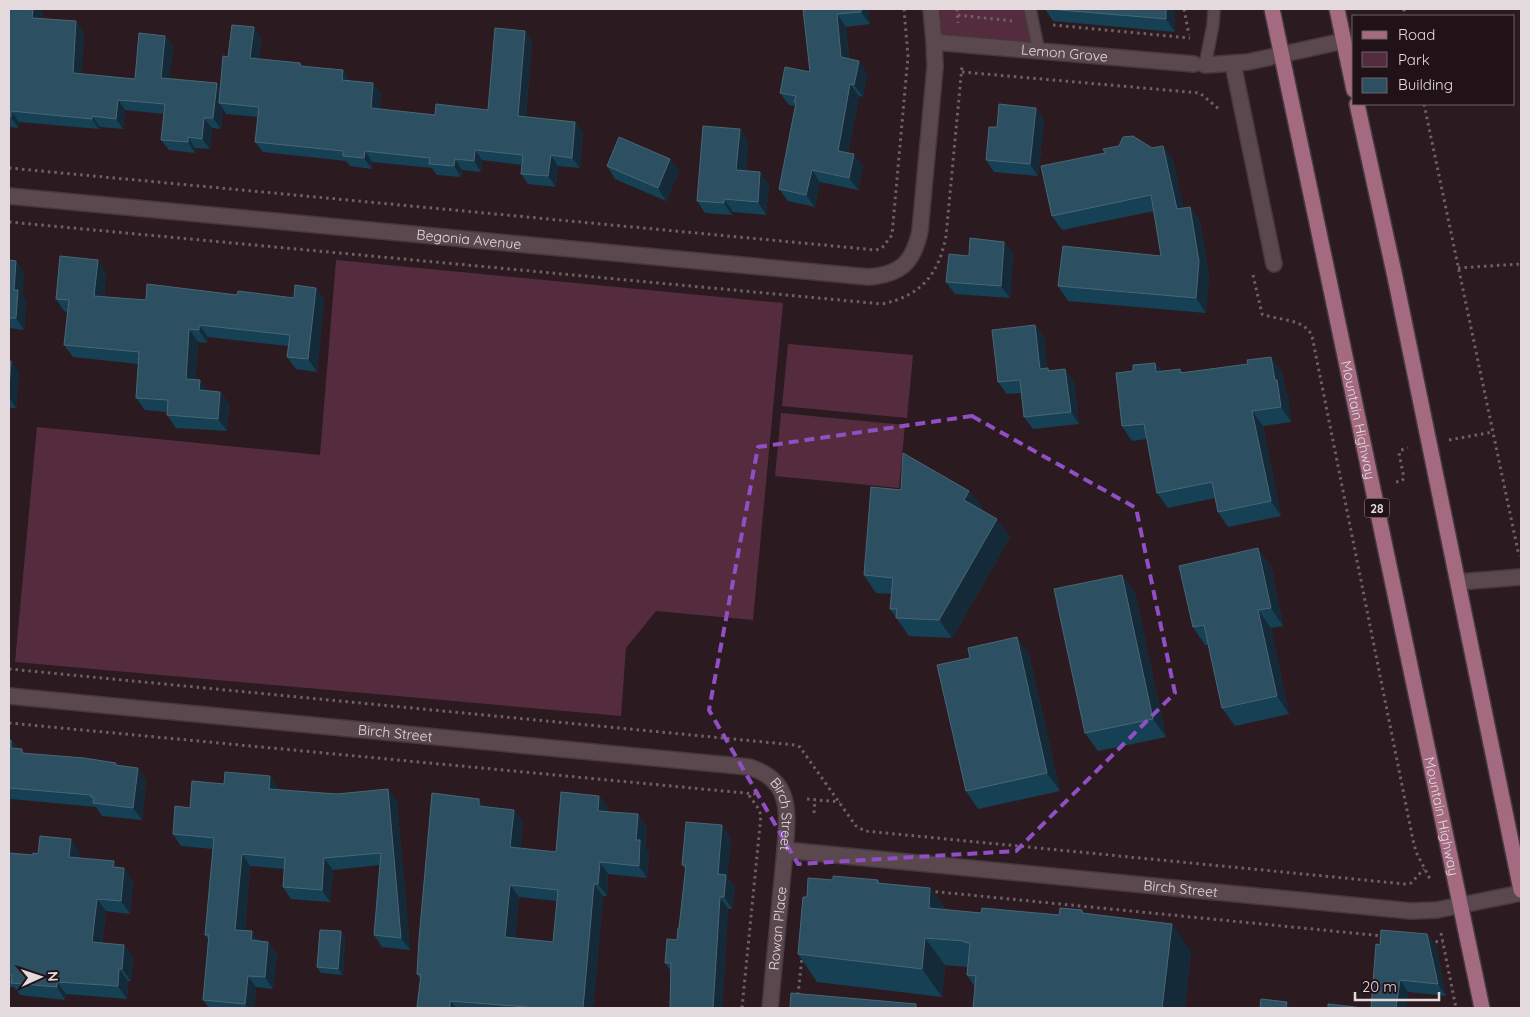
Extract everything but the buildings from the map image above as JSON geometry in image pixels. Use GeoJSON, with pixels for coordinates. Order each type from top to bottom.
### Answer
{"type":"FeatureCollection","features":[{"type":"Feature","properties":{"kind":"main road","name":"Mountain Highway"},"geometry":{"type":"LineString","coordinates":[[1272,9],[1482,1008]]}},
{"type":"Feature","properties":{"kind":"main road"},"geometry":{"type":"LineString","coordinates":[[1336,9],[1352,81]]}},
{"type":"Feature","properties":{"kind":"main road"},"geometry":{"type":"LineString","coordinates":[[1357,105],[1521,891]]}},
{"type":"Feature","properties":{"kind":"street"},"geometry":{"type":"LineString","coordinates":[[931,9],[934,42]]}},
{"type":"Feature","properties":{"kind":"street","name":"Lemon Grove"},"geometry":{"type":"LineString","coordinates":[[934,42],[1200,64],[1233,64],[1343,41]]}},
{"type":"Feature","properties":{"kind":"street","name":"Begonia Avenue"},"geometry":{"type":"LineString","coordinates":[[9,196],[869,277],[880,276],[897,271],[912,257],[917,245],[934,89],[934,42]]}},
{"type":"Feature","properties":{"kind":"street"},"geometry":{"type":"LineString","coordinates":[[1233,64],[1274,264]]}},
{"type":"Feature","properties":{"kind":"street"},"geometry":{"type":"LineString","coordinates":[[1458,582],[1521,577]]}},
{"type":"Feature","properties":{"kind":"street","name":"Birch Street"},"geometry":{"type":"LineString","coordinates":[[9,696],[749,767],[774,780],[784,797],[788,815],[785,850],[1411,911],[1429,911],[1461,906],[1521,891]]}},
{"type":"Feature","properties":{"kind":"street","name":"Rowan Place"},"geometry":{"type":"LineString","coordinates":[[770,1008],[785,850]]}},
{"type":"Feature","properties":{"kind":"lane"},"geometry":{"type":"LineString","coordinates":[[1030,9],[1039,52]]}},
{"type":"Feature","properties":{"kind":"lane"},"geometry":{"type":"LineString","coordinates":[[1200,64],[1213,25],[1214,9]]}},
{"type":"Feature","properties":{"kind":"path"},"geometry":{"type":"LineString","coordinates":[[9,168],[876,250],[886,244],[892,235],[908,56],[904,9]]}},
{"type":"Feature","properties":{"kind":"path"},"geometry":{"type":"LineString","coordinates":[[957,9],[958,15],[1190,38],[1184,9]]}},
{"type":"Feature","properties":{"kind":"path"},"geometry":{"type":"LineString","coordinates":[[962,72],[1200,93],[1221,110]]}},
{"type":"Feature","properties":{"kind":"path"},"geometry":{"type":"LineString","coordinates":[[1424,105],[1517,549]]}},
{"type":"Feature","properties":{"kind":"path"},"geometry":{"type":"LineString","coordinates":[[1458,268],[1521,264]]}},
{"type":"Feature","properties":{"kind":"path"},"geometry":{"type":"LineString","coordinates":[[1252,266],[1262,314],[1304,325],[1312,336],[1413,840],[1416,852],[1431,881]]}},
{"type":"Feature","properties":{"kind":"path"},"geometry":{"type":"LineString","coordinates":[[1446,440],[1493,432]]}},
{"type":"Feature","properties":{"kind":"path"},"geometry":{"type":"LineString","coordinates":[[1396,482],[1402,481],[1404,478],[1399,453],[1401,450],[1408,448]]}},
{"type":"Feature","properties":{"kind":"path"},"geometry":{"type":"LineString","coordinates":[[1342,492],[1348,491]]}},
{"type":"Feature","properties":{"kind":"path"},"geometry":{"type":"LineString","coordinates":[[9,723],[747,794],[761,815],[742,1008]]}},
{"type":"Feature","properties":{"kind":"path"},"geometry":{"type":"LineString","coordinates":[[804,799],[840,802]]}},
{"type":"Feature","properties":{"kind":"path"},"geometry":{"type":"LineString","coordinates":[[814,813],[815,800]]}},
{"type":"Feature","properties":{"kind":"path"},"geometry":{"type":"LineString","coordinates":[[925,891],[1384,936]]}},
{"type":"Feature","properties":{"kind":"path"},"geometry":{"type":"LineString","coordinates":[[1441,933],[1456,1008]]}},
{"type":"Feature","properties":{"kind":"path"},"geometry":{"type":"LineString","coordinates":[[1423,940],[1442,942]]}},
{"type":"Feature","properties":{"kind":"path"},"geometry":{"type":"LineString","coordinates":[[798,998],[803,949]]}},
{"type":"Feature","properties":{"kind":"highlighted area"},"geometry":{"type":"Polygon","coordinates":[[[972,416],[1136,508],[1175,693],[1016,851],[798,864],[709,710],[758,447],[972,416]]]}},
{"type":"Feature","properties":{"kind":"green space"},"geometry":{"type":"Polygon","coordinates":[[[931,9],[1030,9],[1039,52],[934,42],[931,9]]]}},
{"type":"Feature","properties":{"kind":"green space"},"geometry":{"type":"Polygon","coordinates":[[[336,260],[783,303],[753,620],[656,611],[626,648],[621,716],[15,662],[37,427],[320,455],[336,260]]]}},
{"type":"Feature","properties":{"kind":"green space"},"geometry":{"type":"Polygon","coordinates":[[[788,344],[913,355],[907,418],[782,406],[788,344]]]}},
{"type":"Feature","properties":{"kind":"green space"},"geometry":{"type":"Polygon","coordinates":[[[781,413],[905,425],[899,488],[775,476],[781,413]]]}}]}
